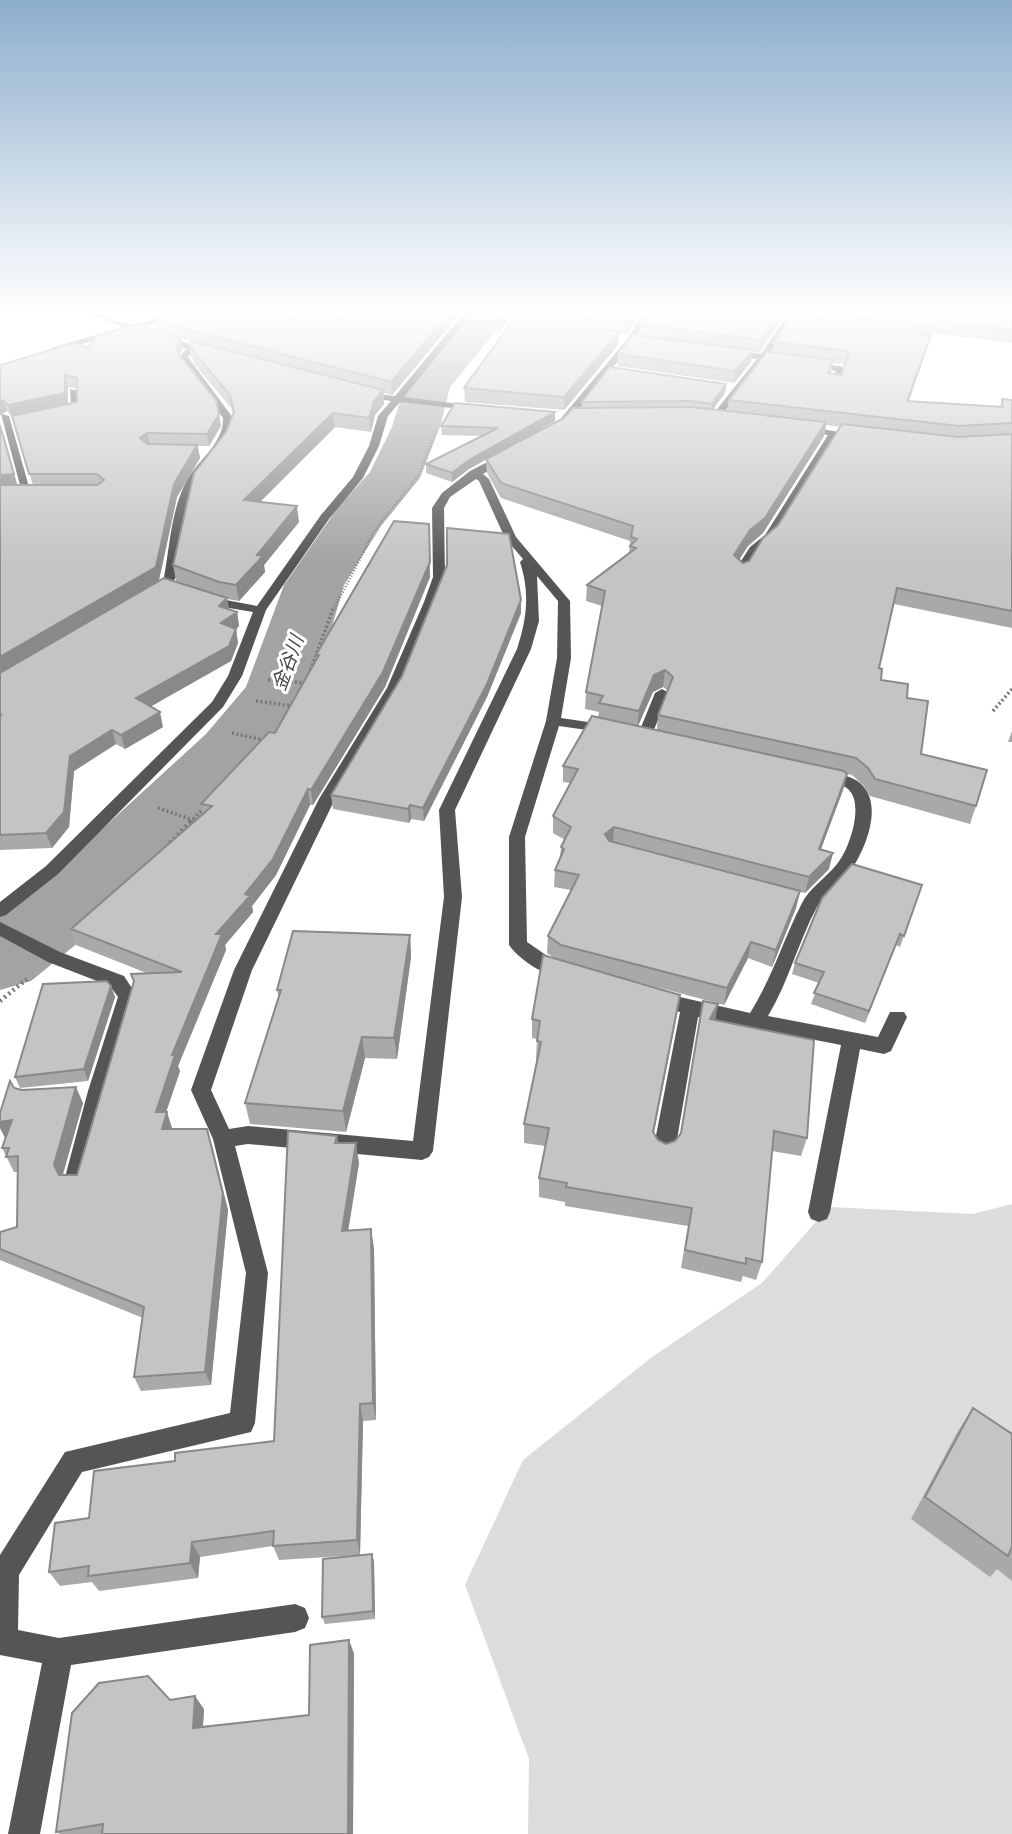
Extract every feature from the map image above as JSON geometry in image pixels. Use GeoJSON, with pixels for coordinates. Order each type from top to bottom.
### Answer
{"type":"FeatureCollection","features":[{"type":"Feature","properties":{"kind":"street"},"geometry":{"type":"LineString","coordinates":[[53,414],[76,409],[73,394]]}},
{"type":"Feature","properties":{"kind":"street"},"geometry":{"type":"LineString","coordinates":[[210,394],[226,412],[229,420],[226,432],[214,452],[198,470],[183,496],[170,577],[172,588],[219,604],[260,610]]}},
{"type":"Feature","properties":{"kind":"street"},"geometry":{"type":"LineString","coordinates":[[365,394],[402,401],[486,410]]}},
{"type":"Feature","properties":{"kind":"street"},"geometry":{"type":"LineString","coordinates":[[0,911],[52,870],[218,704],[235,676],[260,610],[325,517],[358,478],[374,446],[383,416],[408,394]]}},
{"type":"Feature","properties":{"kind":"street"},"geometry":{"type":"LineString","coordinates":[[553,432],[587,394]]}},
{"type":"Feature","properties":{"kind":"street"},"geometry":{"type":"LineString","coordinates":[[715,418],[732,394]]}},
{"type":"Feature","properties":{"kind":"street"},"geometry":{"type":"LineString","coordinates":[[448,406],[461,396]]}},
{"type":"Feature","properties":{"kind":"street"},"geometry":{"type":"LineString","coordinates":[[551,416],[581,416]]}},
{"type":"Feature","properties":{"kind":"street"},"geometry":{"type":"LineString","coordinates":[[702,416],[731,420]]}},
{"type":"Feature","properties":{"kind":"street"},"geometry":{"type":"LineString","coordinates":[[0,493],[33,492],[10,420]]}},
{"type":"Feature","properties":{"kind":"street"},"geometry":{"type":"LineString","coordinates":[[795,428],[870,437]]}},
{"type":"Feature","properties":{"kind":"street"},"geometry":{"type":"LineString","coordinates":[[740,572],[754,550],[768,537],[834,433]]}},
{"type":"Feature","properties":{"kind":"street"},"geometry":{"type":"LineString","coordinates":[[295,1618],[59,1651],[4,1642],[5,1572],[74,1461],[242,1423],[257,1273],[223,1139],[201,1090],[224,1016],[248,959],[327,799],[394,688],[439,577],[438,508],[446,495],[474,473],[520,448]]}},
{"type":"Feature","properties":{"kind":"street"},"geometry":{"type":"LineString","coordinates":[[201,452],[214,452]]}},
{"type":"Feature","properties":{"kind":"street"},"geometry":{"type":"LineString","coordinates":[[474,473],[484,479],[511,538],[564,601],[565,658],[553,721],[517,837],[518,945],[553,969],[578,976]]}},
{"type":"Feature","properties":{"kind":"street"},"geometry":{"type":"LineString","coordinates":[[223,1139],[248,1135],[422,1151],[453,897],[447,810],[524,649],[530,630],[533,584],[524,555]]}},
{"type":"Feature","properties":{"kind":"street"},"geometry":{"type":"LineString","coordinates":[[553,721],[638,736],[662,693]]}},
{"type":"Feature","properties":{"kind":"street"},"geometry":{"type":"LineString","coordinates":[[755,1021],[776,987],[804,901],[846,865],[862,830],[863,800],[857,788],[846,781],[806,772]]}},
{"type":"Feature","properties":{"kind":"street"},"geometry":{"type":"LineString","coordinates":[[0,928],[54,957],[117,981],[128,996],[98,1091],[75,1181]]}},
{"type":"Feature","properties":{"kind":"street"},"geometry":{"type":"LineString","coordinates":[[640,994],[690,1009],[884,1046],[897,1017]]}},
{"type":"Feature","properties":{"kind":"street"},"geometry":{"type":"LineString","coordinates":[[664,1151],[690,1009]]}},
{"type":"Feature","properties":{"kind":"street"},"geometry":{"type":"LineString","coordinates":[[819,1212],[852,1041]]}},
{"type":"Feature","properties":{"kind":"street"},"geometry":{"type":"LineString","coordinates":[[70,1093],[98,1091]]}},
{"type":"Feature","properties":{"kind":"street"},"geometry":{"type":"LineString","coordinates":[[24,1834],[59,1651]]}},
{"type":"Feature","properties":{"kind":"path"},"geometry":{"type":"LineString","coordinates":[[286,716],[303,683],[336,602],[374,530],[394,510],[419,475],[448,406]]}},
{"type":"Feature","properties":{"kind":"path"},"geometry":{"type":"LineString","coordinates":[[262,679],[303,683]]}},
{"type":"Feature","properties":{"kind":"path"},"geometry":{"type":"LineString","coordinates":[[993,710],[1012,689]]}},
{"type":"Feature","properties":{"kind":"path"},"geometry":{"type":"LineString","coordinates":[[250,700],[304,708]]}},
{"type":"Feature","properties":{"kind":"path"},"geometry":{"type":"LineString","coordinates":[[264,744],[272,736]]}},
{"type":"Feature","properties":{"kind":"path"},"geometry":{"type":"LineString","coordinates":[[164,849],[211,801]]}},
{"type":"Feature","properties":{"kind":"path"},"geometry":{"type":"LineString","coordinates":[[0,1001],[54,957]]}},
{"type":"Feature","properties":{"kind":"shaded area"},"geometry":{"type":"Polygon","coordinates":[[[420,394],[433,394],[436,401],[417,399],[420,394]]]}},
{"type":"Feature","properties":{"kind":"shaded area"},"geometry":{"type":"Polygon","coordinates":[[[1012,1204],[1012,1834],[528,1834],[529,1759],[465,1585],[523,1460],[652,1357],[762,1283],[829,1207],[973,1214],[1012,1204]]]}},
{"type":"Feature","properties":{"kind":"building"},"geometry":{"type":"Polygon","coordinates":[[[0,394],[62,394],[8,405],[3,400],[0,401],[0,394]]]}},
{"type":"Feature","properties":{"kind":"building"},"geometry":{"type":"Polygon","coordinates":[[[77,394],[211,394],[216,400],[219,414],[207,434],[147,433],[140,438],[147,444],[197,445],[174,484],[156,567],[0,657],[0,485],[97,485],[104,480],[97,474],[29,474],[12,416],[77,402],[77,394]]]}},
{"type":"Feature","properties":{"kind":"building"},"geometry":{"type":"Polygon","coordinates":[[[380,394],[374,401],[369,418],[333,413],[244,500],[297,506],[257,555],[263,556],[236,585],[219,582],[173,565],[194,473],[226,432],[234,412],[230,395],[380,394]]]}},
{"type":"Feature","properties":{"kind":"building"},"geometry":{"type":"Polygon","coordinates":[[[526,394],[567,394],[564,397],[526,394]]]}},
{"type":"Feature","properties":{"kind":"building"},"geometry":{"type":"Polygon","coordinates":[[[589,394],[719,394],[712,404],[691,401],[582,402],[589,394]]]}},
{"type":"Feature","properties":{"kind":"building"},"geometry":{"type":"Polygon","coordinates":[[[734,394],[910,394],[907,401],[1003,407],[1002,399],[1012,400],[1012,423],[959,426],[729,400],[734,394]]]}},
{"type":"Feature","properties":{"kind":"building"},"geometry":{"type":"Polygon","coordinates":[[[455,403],[555,412],[469,460],[452,473],[426,464],[498,428],[441,426],[455,403]]]}},
{"type":"Feature","properties":{"kind":"building"},"geometry":{"type":"Polygon","coordinates":[[[691,407],[826,422],[765,518],[750,530],[734,555],[743,563],[749,561],[763,538],[778,525],[842,424],[959,437],[1012,434],[1012,611],[897,588],[879,668],[882,669],[881,680],[908,684],[907,698],[928,701],[921,754],[987,770],[976,806],[875,779],[868,768],[856,758],[658,715],[673,677],[665,670],[654,675],[639,711],[599,703],[603,696],[586,692],[605,591],[587,585],[636,548],[630,546],[637,539],[631,537],[633,526],[501,483],[486,459],[564,418],[573,408],[691,407]]]}},
{"type":"Feature","properties":{"kind":"building"},"geometry":{"type":"Polygon","coordinates":[[[0,425],[14,474],[0,475],[0,425]]]}},
{"type":"Feature","properties":{"kind":"building"},"geometry":{"type":"Polygon","coordinates":[[[394,521],[429,524],[430,562],[383,672],[311,790],[308,789],[273,859],[245,894],[250,896],[216,934],[222,934],[172,1055],[175,1055],[156,1112],[167,1112],[162,1129],[207,1129],[223,1194],[205,1372],[134,1377],[144,1307],[0,1249],[0,1232],[17,1227],[18,1156],[6,1157],[9,1148],[2,1148],[12,1120],[0,1122],[0,1113],[10,1081],[14,1088],[22,1090],[76,1087],[54,1165],[59,1175],[77,1175],[134,981],[131,974],[182,972],[71,929],[212,806],[201,804],[269,732],[275,733],[319,655],[316,655],[394,521]]]}},
{"type":"Feature","properties":{"kind":"building"},"geometry":{"type":"Polygon","coordinates":[[[447,528],[509,534],[521,600],[487,684],[423,808],[410,805],[408,809],[331,795],[402,676],[447,565],[447,528]]]}},
{"type":"Feature","properties":{"kind":"building"},"geometry":{"type":"Polygon","coordinates":[[[164,578],[227,598],[219,606],[237,612],[221,623],[236,629],[229,646],[136,698],[160,712],[121,735],[112,730],[70,756],[64,812],[46,833],[0,835],[0,673],[164,578]]]}},
{"type":"Feature","properties":{"kind":"building"},"geometry":{"type":"Polygon","coordinates":[[[592,716],[844,771],[847,774],[819,849],[833,853],[809,877],[614,827],[605,834],[609,841],[800,891],[776,950],[751,942],[727,988],[561,945],[548,936],[579,875],[555,870],[564,849],[561,847],[571,827],[553,816],[578,769],[563,766],[592,716]]]}},
{"type":"Feature","properties":{"kind":"building"},"geometry":{"type":"Polygon","coordinates":[[[852,864],[922,885],[904,936],[900,934],[869,1011],[814,993],[824,972],[795,963],[822,898],[852,864]]]}},
{"type":"Feature","properties":{"kind":"building"},"geometry":{"type":"Polygon","coordinates":[[[293,931],[410,935],[394,1038],[362,1037],[343,1111],[245,1103],[281,990],[277,990],[293,931]]]}},
{"type":"Feature","properties":{"kind":"building"},"geometry":{"type":"Polygon","coordinates":[[[543,955],[680,995],[653,1132],[658,1140],[666,1144],[675,1141],[681,1133],[703,1001],[718,1004],[710,1019],[814,1040],[807,1138],[774,1131],[762,1262],[746,1258],[746,1264],[685,1250],[692,1208],[566,1187],[567,1183],[539,1178],[549,1128],[524,1124],[541,1042],[537,1041],[540,1021],[532,1019],[543,955]]]}},
{"type":"Feature","properties":{"kind":"building"},"geometry":{"type":"Polygon","coordinates":[[[107,981],[111,986],[84,1069],[15,1077],[43,984],[107,981]]]}},
{"type":"Feature","properties":{"kind":"building"},"geometry":{"type":"Polygon","coordinates":[[[288,1131],[337,1136],[335,1143],[356,1143],[342,1231],[371,1229],[373,1403],[360,1404],[357,1540],[273,1546],[274,1531],[192,1542],[190,1563],[88,1576],[89,1566],[49,1572],[55,1523],[89,1518],[94,1471],[175,1461],[175,1453],[274,1441],[288,1131]]]}},
{"type":"Feature","properties":{"kind":"building"},"geometry":{"type":"Polygon","coordinates":[[[973,1408],[1012,1434],[1012,1547],[1008,1556],[925,1497],[973,1408]]]}},
{"type":"Feature","properties":{"kind":"building"},"geometry":{"type":"Polygon","coordinates":[[[372,1554],[373,1611],[322,1617],[323,1559],[372,1554]]]}},
{"type":"Feature","properties":{"kind":"building"},"geometry":{"type":"Polygon","coordinates":[[[349,1640],[348,1834],[102,1834],[103,1824],[56,1832],[72,1713],[99,1683],[148,1676],[170,1700],[195,1696],[193,1728],[309,1715],[310,1645],[349,1640]]]}},
{"type":"Feature","properties":{"kind":"waterway","name":"金谷川"},"geometry":{"type":"LineString","coordinates":[[0,958],[60,912],[130,849],[232,750],[279,692],[314,585],[359,518],[394,478],[416,427],[426,394]]}}]}
